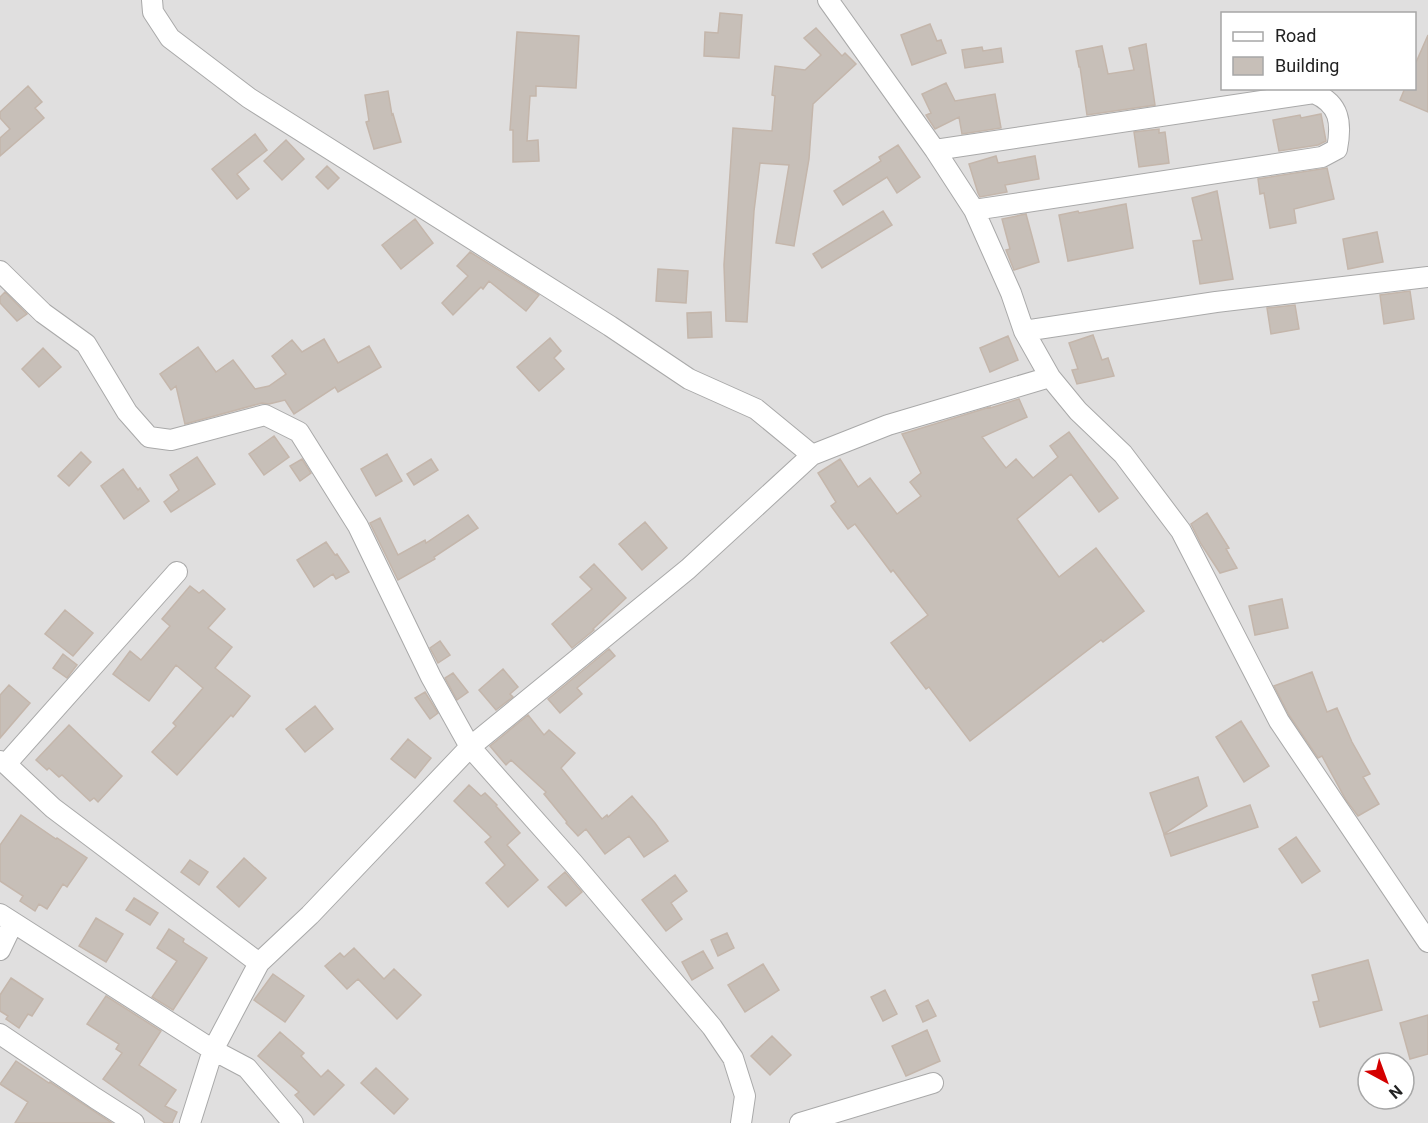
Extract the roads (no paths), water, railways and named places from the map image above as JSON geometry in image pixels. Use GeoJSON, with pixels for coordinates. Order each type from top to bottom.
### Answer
{"type":"FeatureCollection","features":[{"type":"Feature","properties":{"kind":"street"},"geometry":{"type":"LineString","coordinates":[[152,0],[153,12],[170,38],[249,98],[581,307],[689,379],[756,409],[812,455]]}},
{"type":"Feature","properties":{"kind":"street"},"geometry":{"type":"LineString","coordinates":[[828,0],[935,150],[974,210],[1011,293],[1024,331],[1050,377],[1078,411],[1123,454],[1181,531],[1279,721],[1428,942]]}},
{"type":"Feature","properties":{"kind":"street"},"geometry":{"type":"LineString","coordinates":[[935,150],[1314,93],[1325,98],[1335,110],[1340,121],[1337,149],[1322,157],[974,210]]}},
{"type":"Feature","properties":{"kind":"street"},"geometry":{"type":"LineString","coordinates":[[0,271],[43,313],[86,344],[127,412],[149,437],[171,440],[266,415],[299,432],[358,526],[431,677],[470,747],[574,864],[712,1027],[733,1058],[745,1096],[741,1123]]}},
{"type":"Feature","properties":{"kind":"street"},"geometry":{"type":"LineString","coordinates":[[1024,331],[1216,302],[1428,277]]}},
{"type":"Feature","properties":{"kind":"street"},"geometry":{"type":"LineString","coordinates":[[190,1123],[213,1050],[259,963],[310,915],[470,747],[688,569],[812,455],[888,424],[1050,377]]}},
{"type":"Feature","properties":{"kind":"street"},"geometry":{"type":"LineString","coordinates":[[177,573],[3,763],[53,808],[259,963]]}},
{"type":"Feature","properties":{"kind":"street"},"geometry":{"type":"LineString","coordinates":[[0,950],[7,919],[213,1050],[247,1068],[293,1123]]}},
{"type":"Feature","properties":{"kind":"street"},"geometry":{"type":"LineString","coordinates":[[0,1034],[134,1123]]}},
{"type":"Feature","properties":{"kind":"street"},"geometry":{"type":"LineString","coordinates":[[800,1123],[933,1083]]}}]}
